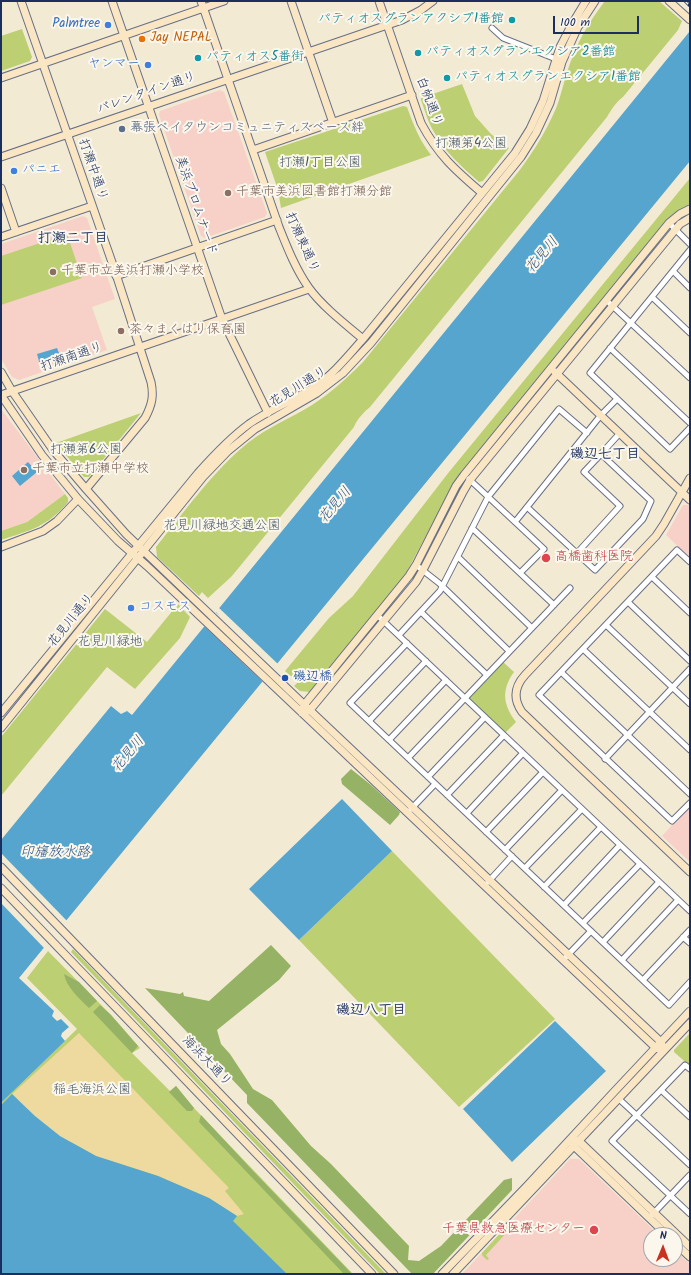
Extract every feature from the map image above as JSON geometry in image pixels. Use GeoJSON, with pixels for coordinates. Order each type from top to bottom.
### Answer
{"type":"FeatureCollection","features":[{"type":"Feature","properties":{"kind":"street","name":"打瀬中通り"},"geometry":{"type":"LineString","coordinates":[[21,1],[116,276],[153,390],[153,398],[145,418],[86,489]]}},
{"type":"Feature","properties":{"kind":"street","name":"美浜プロムナード"},"geometry":{"type":"LineString","coordinates":[[112,1],[222,319],[268,413]]}},
{"type":"Feature","properties":{"kind":"street"},"geometry":{"type":"LineString","coordinates":[[1,78],[124,36],[202,4],[224,1]]}},
{"type":"Feature","properties":{"kind":"street"},"geometry":{"type":"LineString","coordinates":[[291,1],[333,123]]}},
{"type":"Feature","properties":{"kind":"street","name":"白帆通り"},"geometry":{"type":"LineString","coordinates":[[379,1],[421,123],[435,148],[457,173],[482,193]]}},
{"type":"Feature","properties":{"kind":"street","name":"バレンタイン通り"},"geometry":{"type":"LineString","coordinates":[[1,157],[412,15],[433,1]]}},
{"type":"Feature","properties":{"kind":"street","name":"花見川通り"},"geometry":{"type":"LineString","coordinates":[[141,548],[198,473],[222,446],[249,424],[313,388],[339,367],[515,153],[530,129],[543,101],[560,47],[586,1]]}},
{"type":"Feature","properties":{"kind":"street","name":"花見川通り"},"geometry":{"type":"LineString","coordinates":[[1,714],[141,548],[203,477],[228,451],[254,429],[332,383],[371,343],[521,157],[536,133],[550,103],[562,62],[578,27],[596,1]]}},
{"type":"Feature","properties":{"kind":"street"},"geometry":{"type":"LineString","coordinates":[[669,1],[687,18]]}},
{"type":"Feature","properties":{"kind":"street","name":"打瀬東通り"},"geometry":{"type":"LineString","coordinates":[[202,4],[277,220],[294,260],[309,288],[334,314],[363,339]]}},
{"type":"Feature","properties":{"kind":"street"},"geometry":{"type":"LineString","coordinates":[[492,28],[503,38],[556,59]]}},
{"type":"Feature","properties":{"kind":"street"},"geometry":{"type":"LineString","coordinates":[[253,150],[412,95]]}},
{"type":"Feature","properties":{"kind":"street"},"geometry":{"type":"LineString","coordinates":[[1,188],[16,232]]}},
{"type":"Feature","properties":{"kind":"street"},"geometry":{"type":"LineString","coordinates":[[1,237],[92,206]]}},
{"type":"Feature","properties":{"kind":"street"},"geometry":{"type":"LineString","coordinates":[[302,713],[304,705],[409,576],[456,486],[464,475],[669,223],[680,214],[690,209]]}},
{"type":"Feature","properties":{"kind":"street"},"geometry":{"type":"LineString","coordinates":[[302,713],[310,710],[416,582],[470,480],[680,224],[690,218]]}},
{"type":"Feature","properties":{"kind":"street"},"geometry":{"type":"LineString","coordinates":[[116,276],[277,220]]}},
{"type":"Feature","properties":{"kind":"street"},"geometry":{"type":"LineString","coordinates":[[669,223],[690,244]]}},
{"type":"Feature","properties":{"kind":"street"},"geometry":{"type":"LineString","coordinates":[[690,250],[590,373],[670,449],[690,428]]}},
{"type":"Feature","properties":{"kind":"street"},"geometry":{"type":"LineString","coordinates":[[673,271],[690,288]]}},
{"type":"Feature","properties":{"kind":"street","name":"打瀬南通り"},"geometry":{"type":"LineString","coordinates":[[1,395],[309,288]]}},
{"type":"Feature","properties":{"kind":"street"},"geometry":{"type":"LineString","coordinates":[[652,297],[690,333]]}},
{"type":"Feature","properties":{"kind":"street"},"geometry":{"type":"LineString","coordinates":[[606,300],[690,378]]}},
{"type":"Feature","properties":{"kind":"street"},"geometry":{"type":"LineString","coordinates":[[610,348],[690,423]]}},
{"type":"Feature","properties":{"kind":"street"},"geometry":{"type":"LineString","coordinates":[[551,367],[690,500]]}},
{"type":"Feature","properties":{"kind":"street"},"geometry":{"type":"LineString","coordinates":[[1,372],[12,391],[53,450],[126,534],[201,612]]}},
{"type":"Feature","properties":{"kind":"street"},"geometry":{"type":"LineString","coordinates":[[1,395],[42,455],[78,499],[118,541],[201,612],[278,685],[310,710],[410,810],[664,1050]]}},
{"type":"Feature","properties":{"kind":"street"},"geometry":{"type":"LineString","coordinates":[[515,522],[601,415],[617,399]]}},
{"type":"Feature","properties":{"kind":"street"},"geometry":{"type":"LineString","coordinates":[[399,635],[440,592],[488,497],[560,409],[587,433]]}},
{"type":"Feature","properties":{"kind":"street"},"geometry":{"type":"LineString","coordinates":[[577,553],[620,506],[584,472],[620,433]]}},
{"type":"Feature","properties":{"kind":"street"},"geometry":{"type":"LineString","coordinates":[[527,507],[595,570],[643,519],[651,501],[601,454]]}},
{"type":"Feature","properties":{"kind":"street"},"geometry":{"type":"LineString","coordinates":[[464,475],[544,549],[520,573]]}},
{"type":"Feature","properties":{"kind":"street"},"geometry":{"type":"LineString","coordinates":[[690,478],[656,536],[524,675],[516,687],[515,694],[516,702],[522,712],[690,872]]}},
{"type":"Feature","properties":{"kind":"street"},"geometry":{"type":"LineString","coordinates":[[1,546],[43,531],[57,521],[78,499]]}},
{"type":"Feature","properties":{"kind":"street"},"geometry":{"type":"LineString","coordinates":[[472,528],[554,605]]}},
{"type":"Feature","properties":{"kind":"street"},"geometry":{"type":"LineString","coordinates":[[690,562],[677,550],[539,695],[672,821],[690,802]]}},
{"type":"Feature","properties":{"kind":"street","name":"花見川通り"},"geometry":{"type":"LineString","coordinates":[[1,728],[135,555]]}},
{"type":"Feature","properties":{"kind":"street"},"geometry":{"type":"LineString","coordinates":[[458,558],[532,628]]}},
{"type":"Feature","properties":{"kind":"street"},"geometry":{"type":"LineString","coordinates":[[416,565],[443,587],[509,651]]}},
{"type":"Feature","properties":{"kind":"street"},"geometry":{"type":"LineString","coordinates":[[652,576],[690,613]]}},
{"type":"Feature","properties":{"kind":"street"},"geometry":{"type":"LineString","coordinates":[[408,758],[570,588]]}},
{"type":"Feature","properties":{"kind":"street"},"geometry":{"type":"LineString","coordinates":[[628,602],[690,661]]}},
{"type":"Feature","properties":{"kind":"street"},"geometry":{"type":"LineString","coordinates":[[420,612],[486,675]]}},
{"type":"Feature","properties":{"kind":"street"},"geometry":{"type":"LineString","coordinates":[[377,615],[690,911]]}},
{"type":"Feature","properties":{"kind":"street"},"geometry":{"type":"LineString","coordinates":[[606,625],[690,704]]}},
{"type":"Feature","properties":{"kind":"street"},"geometry":{"type":"LineString","coordinates":[[407,643],[350,703],[669,1005],[690,982]]}},
{"type":"Feature","properties":{"kind":"street"},"geometry":{"type":"LineString","coordinates":[[583,649],[690,750]]}},
{"type":"Feature","properties":{"kind":"street"},"geometry":{"type":"LineString","coordinates":[[369,721],[426,661]]}},
{"type":"Feature","properties":{"kind":"street"},"geometry":{"type":"LineString","coordinates":[[605,759],[690,669]]}},
{"type":"Feature","properties":{"kind":"street"},"geometry":{"type":"LineString","coordinates":[[561,672],[690,794]]}},
{"type":"Feature","properties":{"kind":"street"},"geometry":{"type":"LineString","coordinates":[[389,740],[446,680]]}},
{"type":"Feature","properties":{"kind":"street"},"geometry":{"type":"LineString","coordinates":[[278,685],[302,713],[410,810]]}},
{"type":"Feature","properties":{"kind":"street"},"geometry":{"type":"LineString","coordinates":[[428,777],[485,717]]}},
{"type":"Feature","properties":{"kind":"street"},"geometry":{"type":"LineString","coordinates":[[447,795],[504,735]]}},
{"type":"Feature","properties":{"kind":"street"},"geometry":{"type":"LineString","coordinates":[[467,813],[523,753]]}},
{"type":"Feature","properties":{"kind":"street"},"geometry":{"type":"LineString","coordinates":[[486,832],[543,772]]}},
{"type":"Feature","properties":{"kind":"street"},"geometry":{"type":"LineString","coordinates":[[410,810],[435,784]]}},
{"type":"Feature","properties":{"kind":"street"},"geometry":{"type":"LineString","coordinates":[[505,850],[562,790]]}},
{"type":"Feature","properties":{"kind":"street"},"geometry":{"type":"LineString","coordinates":[[525,868],[582,809]]}},
{"type":"Feature","properties":{"kind":"street"},"geometry":{"type":"LineString","coordinates":[[544,887],[601,827]]}},
{"type":"Feature","properties":{"kind":"street"},"geometry":{"type":"LineString","coordinates":[[564,905],[620,845]]}},
{"type":"Feature","properties":{"kind":"street"},"geometry":{"type":"LineString","coordinates":[[487,883],[512,856]]}},
{"type":"Feature","properties":{"kind":"street"},"geometry":{"type":"LineString","coordinates":[[583,923],[640,864]]}},
{"type":"Feature","properties":{"kind":"street","name":"海浜大通り"},"geometry":{"type":"LineString","coordinates":[[1,866],[394,1274]]}},
{"type":"Feature","properties":{"kind":"street"},"geometry":{"type":"LineString","coordinates":[[602,942],[659,882]]}},
{"type":"Feature","properties":{"kind":"street","name":"海浜大通り"},"geometry":{"type":"LineString","coordinates":[[1,888],[372,1274]]}},
{"type":"Feature","properties":{"kind":"street"},"geometry":{"type":"LineString","coordinates":[[622,960],[678,900]]}},
{"type":"Feature","properties":{"kind":"street"},"geometry":{"type":"LineString","coordinates":[[642,980],[690,930]]}},
{"type":"Feature","properties":{"kind":"street"},"geometry":{"type":"LineString","coordinates":[[566,957],[591,931]]}},
{"type":"Feature","properties":{"kind":"street"},"geometry":{"type":"LineString","coordinates":[[683,937],[690,944]]}},
{"type":"Feature","properties":{"kind":"street"},"geometry":{"type":"LineString","coordinates":[[442,1274],[690,1011]]}},
{"type":"Feature","properties":{"kind":"street"},"geometry":{"type":"LineString","coordinates":[[453,1274],[690,1023]]}},
{"type":"Feature","properties":{"kind":"street"},"geometry":{"type":"LineString","coordinates":[[690,1069],[685,1065],[612,1141],[690,1214]]}},
{"type":"Feature","properties":{"kind":"street"},"geometry":{"type":"LineString","coordinates":[[661,1090],[690,1117]]}},
{"type":"Feature","properties":{"kind":"street"},"geometry":{"type":"LineString","coordinates":[[619,1098],[690,1165]]}},
{"type":"Feature","properties":{"kind":"street"},"geometry":{"type":"LineString","coordinates":[[571,1138],[651,1215],[690,1247]]}},
{"type":"Feature","properties":{"kind":"street"},"geometry":{"type":"LineString","coordinates":[[651,1215],[690,1175]]}},
{"type":"Feature","properties":{"kind":"street"},"geometry":{"type":"LineString","coordinates":[[499,1214],[505,1220]]}},
{"type":"Feature","properties":{"kind":"street"},"geometry":{"type":"LineString","coordinates":[[651,1215],[661,1227]]}},
{"type":"Feature","properties":{"kind":"street"},"geometry":{"type":"LineString","coordinates":[[466,1249],[472,1254]]}},
{"type":"Feature","properties":{"kind":"shaded area"},"geometry":{"type":"Polygon","coordinates":[[[220,90],[224,92],[267,213],[265,217],[205,238],[201,236],[159,115],[160,111],[220,90]]]}},
{"type":"Feature","properties":{"kind":"shaded area","name":"千葉市立美浜打瀬小学校"},"geometry":{"type":"Polygon","coordinates":[[[83,216],[87,218],[115,299],[92,307],[107,350],[19,380],[12,377],[1,359],[1,244],[83,216]]]}},
{"type":"Feature","properties":{"kind":"shaded area","name":"千葉市立打瀬中学校"},"geometry":{"type":"Polygon","coordinates":[[[1,409],[65,494],[27,522],[1,531],[1,409]]]}},
{"type":"Feature","properties":{"kind":"shaded area"},"geometry":{"type":"Polygon","coordinates":[[[683,505],[688,505],[690,507],[690,558],[666,535],[683,505]]]}},
{"type":"Feature","properties":{"kind":"shaded area"},"geometry":{"type":"Polygon","coordinates":[[[690,806],[690,862],[662,836],[690,806]]]}},
{"type":"Feature","properties":{"kind":"shaded area"},"geometry":{"type":"Polygon","coordinates":[[[570,1159],[579,1159],[651,1227],[643,1227],[643,1267],[683,1267],[683,1257],[690,1264],[690,1274],[462,1274],[570,1159]]]}},
{"type":"Feature","properties":{"kind":"green space","name":"花見川緑地交通公園"},"geometry":{"type":"Polygon","coordinates":[[[605,1],[659,1],[682,21],[678,30],[370,407],[361,416],[354,427],[231,577],[208,598],[202,592],[199,596],[157,557],[156,547],[211,478],[236,453],[264,432],[304,410],[326,395],[363,362],[530,156],[545,132],[557,106],[568,68],[579,42],[605,1]]]}},
{"type":"Feature","properties":{"kind":"green space"},"geometry":{"type":"Polygon","coordinates":[[[22,29],[32,57],[30,61],[1,71],[1,36],[22,29]]]}},
{"type":"Feature","properties":{"kind":"green space","name":"打瀬第4公園"},"geometry":{"type":"Polygon","coordinates":[[[462,84],[475,116],[491,134],[509,148],[483,181],[479,182],[454,159],[438,139],[430,124],[421,100],[421,98],[462,84]]]}},
{"type":"Feature","properties":{"kind":"green space","name":"打瀬1丁目公園"},"geometry":{"type":"Polygon","coordinates":[[[403,106],[407,107],[423,144],[431,155],[281,208],[278,190],[265,152],[403,106]]]}},
{"type":"Feature","properties":{"kind":"green space"},"geometry":{"type":"Polygon","coordinates":[[[690,178],[690,206],[679,210],[666,220],[667,223],[456,479],[405,575],[310,692],[300,691],[294,686],[298,682],[285,671],[329,618],[353,596],[449,472],[690,178]]]}},
{"type":"Feature","properties":{"kind":"green space"},"geometry":{"type":"Polygon","coordinates":[[[67,234],[82,278],[1,305],[1,256],[67,234]]]}},
{"type":"Feature","properties":{"kind":"green space","name":"打瀬第6公園"},"geometry":{"type":"Polygon","coordinates":[[[141,413],[89,477],[84,477],[56,443],[141,413]]]}},
{"type":"Feature","properties":{"kind":"green space"},"geometry":{"type":"Polygon","coordinates":[[[65,494],[68,498],[68,502],[53,517],[38,527],[1,540],[1,531],[27,522],[65,494]]]}},
{"type":"Feature","properties":{"kind":"green space","name":"花見川緑地"},"geometry":{"type":"Polygon","coordinates":[[[178,604],[190,617],[180,638],[135,689],[107,667],[1,796],[1,737],[105,609],[147,642],[178,604]]]}},
{"type":"Feature","properties":{"kind":"green space"},"geometry":{"type":"Polygon","coordinates":[[[503,662],[514,672],[507,685],[505,697],[508,710],[516,722],[505,733],[470,699],[470,697],[503,662]]]}},
{"type":"Feature","properties":{"kind":"green space"},"geometry":{"type":"Polygon","coordinates":[[[351,769],[400,812],[390,825],[342,784],[341,779],[351,769]]]}},
{"type":"Feature","properties":{"kind":"green space"},"geometry":{"type":"Polygon","coordinates":[[[392,851],[555,1019],[459,1107],[299,940],[392,851]]]}},
{"type":"Feature","properties":{"kind":"green space"},"geometry":{"type":"Polygon","coordinates":[[[271,945],[291,966],[279,980],[217,1030],[221,1044],[230,1054],[253,1089],[272,1100],[311,1146],[331,1164],[409,1246],[408,1260],[419,1261],[441,1246],[504,1180],[512,1178],[512,1190],[433,1274],[412,1274],[247,1103],[247,1095],[145,988],[180,994],[183,992],[184,996],[209,1001],[271,945]]]}},
{"type":"Feature","properties":{"kind":"green space"},"geometry":{"type":"Polygon","coordinates":[[[73,949],[386,1274],[380,1274],[71,952],[73,949]]]}},
{"type":"Feature","properties":{"kind":"green space","name":"稲毛海浜公園"},"geometry":{"type":"Polygon","coordinates":[[[48,951],[111,1015],[140,1048],[132,1053],[170,1091],[176,1086],[194,1108],[353,1274],[238,1274],[12,1095],[1,1105],[1,1103],[77,1029],[27,978],[48,951]]]}},
{"type":"Feature","properties":{"kind":"green space"},"geometry":{"type":"Polygon","coordinates":[[[64,974],[79,982],[97,1001],[89,1008],[67,984],[64,974]]]}},
{"type":"Feature","properties":{"kind":"green space"},"geometry":{"type":"Polygon","coordinates":[[[100,1005],[111,1015],[138,1046],[132,1053],[93,1012],[100,1005]]]}},
{"type":"Feature","properties":{"kind":"green space"},"geometry":{"type":"Polygon","coordinates":[[[690,1033],[690,1066],[674,1052],[674,1050],[690,1033]]]}},
{"type":"Feature","properties":{"kind":"green space"},"geometry":{"type":"Polygon","coordinates":[[[176,1086],[194,1108],[192,1111],[187,1111],[169,1092],[176,1086]]]}},
{"type":"Feature","properties":{"kind":"green space"},"geometry":{"type":"Polygon","coordinates":[[[201,1115],[352,1274],[344,1274],[199,1122],[201,1115]]]}},
{"type":"Feature","properties":{"kind":"green space"},"geometry":{"type":"Polygon","coordinates":[[[505,1228],[508,1228],[513,1233],[512,1234],[508,1231],[486,1255],[489,1259],[487,1260],[482,1253],[505,1228]]]}},
{"type":"Feature","properties":{"kind":"sand"},"geometry":{"type":"Polygon","coordinates":[[[79,1033],[229,1188],[225,1191],[244,1214],[237,1216],[209,1198],[158,1176],[96,1156],[60,1136],[35,1116],[12,1094],[79,1033]]]}},
{"type":"Feature","properties":{"kind":"water","name":"印旛放水路"},"geometry":{"type":"Polygon","coordinates":[[[690,31],[690,161],[19,978],[54,1011],[52,1016],[57,1021],[61,1019],[69,1027],[62,1033],[61,1036],[65,1041],[1,1103],[1,840],[111,706],[121,714],[127,711],[132,715],[690,31]]]}},
{"type":"Feature","properties":{"kind":"water"},"geometry":{"type":"Polygon","coordinates":[[[57,348],[61,358],[40,365],[37,354],[57,348]]]}},
{"type":"Feature","properties":{"kind":"water"},"geometry":{"type":"Polygon","coordinates":[[[28,462],[37,472],[20,486],[12,476],[28,462]]]}},
{"type":"Feature","properties":{"kind":"water"},"geometry":{"type":"Polygon","coordinates":[[[342,799],[392,851],[299,940],[249,889],[342,799]]]}},
{"type":"Feature","properties":{"kind":"water"},"geometry":{"type":"Polygon","coordinates":[[[555,1021],[606,1071],[512,1162],[463,1109],[555,1021]]]}},
{"type":"Feature","properties":{"kind":"water"},"geometry":{"type":"Polygon","coordinates":[[[12,1094],[35,1116],[60,1136],[96,1156],[158,1176],[209,1198],[237,1216],[233,1221],[287,1274],[1,1274],[1,1105],[12,1094]]]}},
{"type":"Feature","properties":{"kind":"pier","name":"磯辺橋"},"geometry":{"type":"Polygon","coordinates":[[[218,607],[279,665],[264,683],[203,625],[214,611],[220,616],[215,611],[218,607]]]}},
{"type":"Feature","properties":{"kind":"pier"},"geometry":{"type":"Polygon","coordinates":[[[1,853],[68,922],[45,949],[1,903],[1,853]]]}},
{"type":"Feature","properties":{"kind":"railway"},"geometry":{"type":"LineString","coordinates":[[685,1],[690,6]]}},
{"type":"Feature","properties":{"kind":"place","name":"パティオスグランアクシブ1番館"},"geometry":{"type":"Point","coordinates":[512,20]}},
{"type":"Feature","properties":{"kind":"place","name":"Palmtree"},"geometry":{"type":"Point","coordinates":[108,25]}},
{"type":"Feature","properties":{"kind":"place","name":"Jay NEPAL"},"geometry":{"type":"Point","coordinates":[142,39]}},
{"type":"Feature","properties":{"kind":"place","name":"パティオスグランエクシア2番館"},"geometry":{"type":"Point","coordinates":[418,53]}},
{"type":"Feature","properties":{"kind":"place","name":"パティオス5番街"},"geometry":{"type":"Point","coordinates":[198,58]}},
{"type":"Feature","properties":{"kind":"place","name":"ヤンマー"},"geometry":{"type":"Point","coordinates":[148,65]}},
{"type":"Feature","properties":{"kind":"place","name":"パティオスグランエクシア1番館"},"geometry":{"type":"Point","coordinates":[447,78]}},
{"type":"Feature","properties":{"kind":"place","name":"幕張ベイタウンコミュニティスペース絆"},"geometry":{"type":"Point","coordinates":[122,129]}},
{"type":"Feature","properties":{"kind":"place","name":"パニエ"},"geometry":{"type":"Point","coordinates":[14,171]}},
{"type":"Feature","properties":{"kind":"place","name":"千葉市美浜図書館打瀬分館"},"geometry":{"type":"Point","coordinates":[228,193]}},
{"type":"Feature","properties":{"kind":"place","name":"千葉市立美浜打瀬小学校"},"geometry":{"type":"Point","coordinates":[53,272]}},
{"type":"Feature","properties":{"kind":"place","name":"茶々まくはり保育園"},"geometry":{"type":"Point","coordinates":[121,331]}},
{"type":"Feature","properties":{"kind":"place","name":"千葉市立打瀬中学校"},"geometry":{"type":"Point","coordinates":[24,470]}},
{"type":"Feature","properties":{"kind":"place","name":"高橋歯科医院"},"geometry":{"type":"Point","coordinates":[546,558]}},
{"type":"Feature","properties":{"kind":"place","name":"コスモス"},"geometry":{"type":"Point","coordinates":[131,608]}},
{"type":"Feature","properties":{"kind":"place","name":"磯辺橋"},"geometry":{"type":"Point","coordinates":[285,678]}},
{"type":"Feature","properties":{"kind":"place","name":"千葉県救急医療センター"},"geometry":{"type":"Point","coordinates":[594,1230]}},
{"type":"Feature","properties":{"kind":"district","name":"打瀬二丁目"},"geometry":{"type":"Point","coordinates":[73,240]}},
{"type":"Feature","properties":{"kind":"district","name":"磯辺七丁目"},"geometry":{"type":"Point","coordinates":[605,456]}},
{"type":"Feature","properties":{"kind":"district","name":"磯辺八丁目"},"geometry":{"type":"Point","coordinates":[371,1012]}},
{"type":"Feature","properties":{"kind":"water label","name":"花見川"},"geometry":{"type":"Point","coordinates":[543,256]}},
{"type":"Feature","properties":{"kind":"water label","name":"花見川"},"geometry":{"type":"Point","coordinates":[336,506]}},
{"type":"Feature","properties":{"kind":"water label","name":"花見川"},"geometry":{"type":"Point","coordinates":[129,755]}}]}
